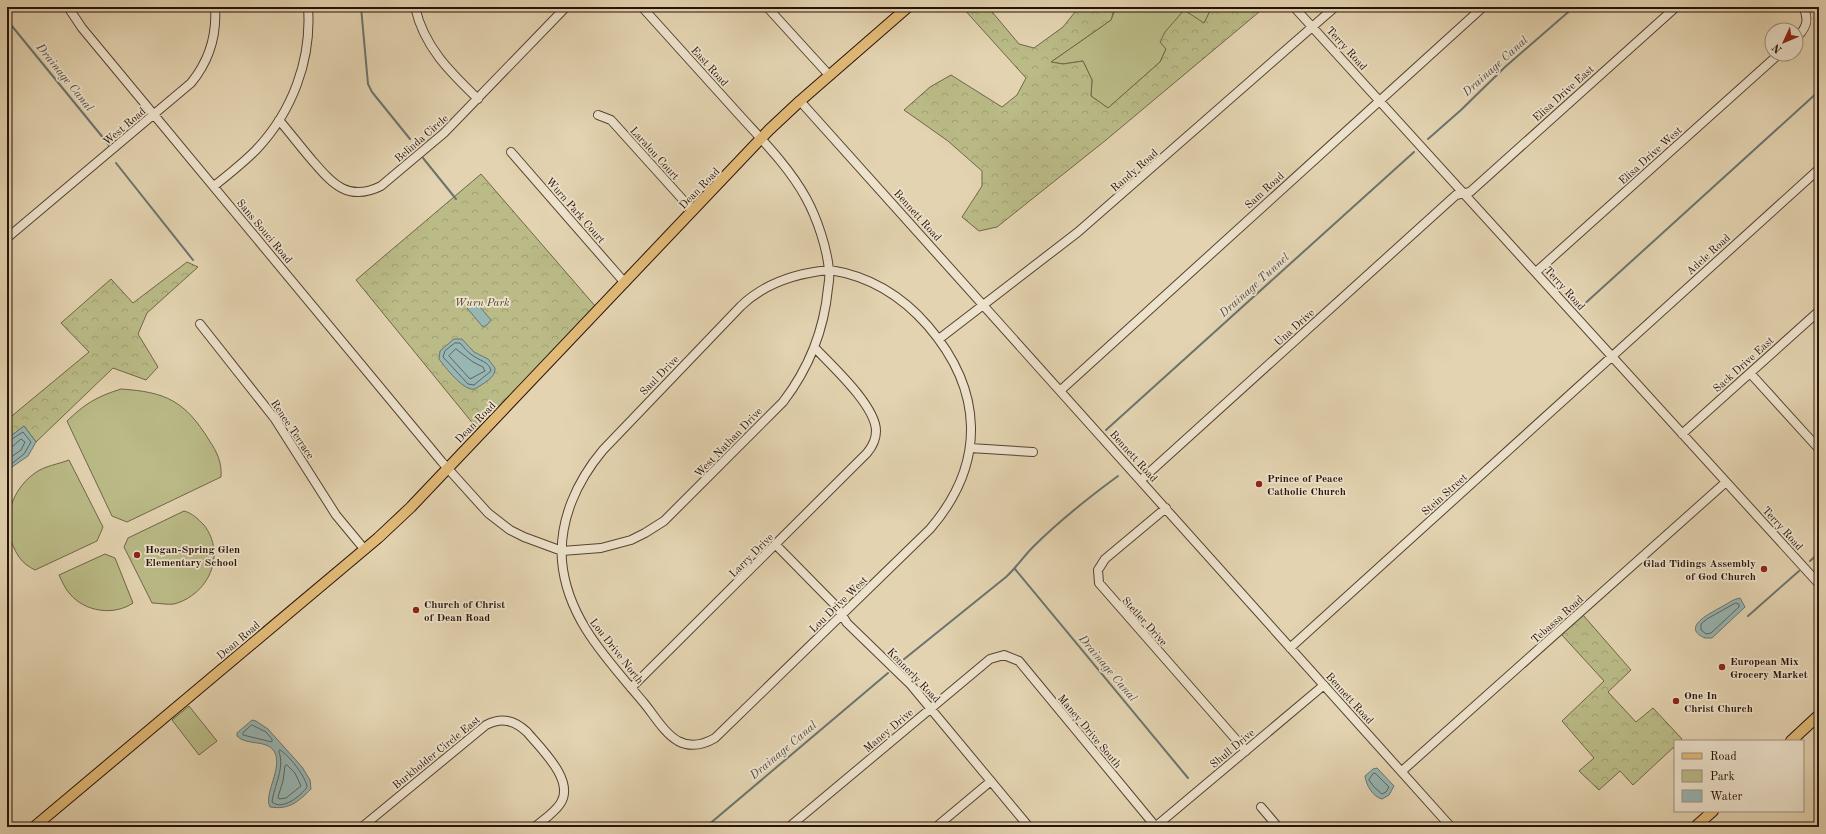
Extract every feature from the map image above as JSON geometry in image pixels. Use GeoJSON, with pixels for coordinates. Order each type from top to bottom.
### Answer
{"type":"FeatureCollection","features":[{"type":"Feature","properties":{"kind":"main road","name":"Dean Road"},"geometry":{"type":"LineString","coordinates":[[34,827],[365,550],[411,507],[761,140],[800,101],[908,7]]}},
{"type":"Feature","properties":{"kind":"main road"},"geometry":{"type":"LineString","coordinates":[[1792,740],[1819,715]]}},
{"type":"Feature","properties":{"kind":"main road"},"geometry":{"type":"LineString","coordinates":[[1695,827],[1712,812]]}},
{"type":"Feature","properties":{"kind":"street","name":"Sans Souci Road"},"geometry":{"type":"LineString","coordinates":[[68,7],[82,28],[154,115],[442,462],[449,467],[479,503],[498,521],[524,537],[562,551]]}},
{"type":"Feature","properties":{"kind":"street","name":"West Road"},"geometry":{"type":"LineString","coordinates":[[7,238],[192,83],[202,69],[213,40],[216,17],[215,7]]}},
{"type":"Feature","properties":{"kind":"street"},"geometry":{"type":"LineString","coordinates":[[214,186],[256,150],[279,120],[292,96],[302,69],[308,42],[308,7]]}},
{"type":"Feature","properties":{"kind":"street"},"geometry":{"type":"LineString","coordinates":[[415,7],[421,28],[434,52],[450,72],[478,99]]}},
{"type":"Feature","properties":{"kind":"street","name":"Belinda Circle"},"geometry":{"type":"LineString","coordinates":[[279,120],[333,184],[347,191],[364,192],[381,186],[444,133],[566,7]]}},
{"type":"Feature","properties":{"kind":"street","name":"East Road"},"geometry":{"type":"LineString","coordinates":[[642,7],[787,169],[807,199],[821,235],[830,270]]}},
{"type":"Feature","properties":{"kind":"street"},"geometry":{"type":"LineString","coordinates":[[768,7],[829,75]]}},
{"type":"Feature","properties":{"kind":"street","name":"Terry Road"},"geometry":{"type":"LineString","coordinates":[[1294,7],[1819,584]]}},
{"type":"Feature","properties":{"kind":"street","name":"Randy Road"},"geometry":{"type":"LineString","coordinates":[[939,339],[1078,232],[1313,28],[1335,7]]}},
{"type":"Feature","properties":{"kind":"street","name":"Sam Road"},"geometry":{"type":"LineString","coordinates":[[1061,390],[1483,7]]}},
{"type":"Feature","properties":{"kind":"street","name":"Elisa Drive East"},"geometry":{"type":"LineString","coordinates":[[1464,193],[1470,192],[1676,7]]}},
{"type":"Feature","properties":{"kind":"street"},"geometry":{"type":"LineString","coordinates":[[1803,7],[1807,19],[1804,28]]}},
{"type":"Feature","properties":{"kind":"street","name":"Elisa Drive West"},"geometry":{"type":"LineString","coordinates":[[1536,272],[1770,62]]}},
{"type":"Feature","properties":{"kind":"street","name":"Bennett Road"},"geometry":{"type":"LineString","coordinates":[[800,101],[1061,390],[1451,827]]}},
{"type":"Feature","properties":{"kind":"street","name":"Laralou Court"},"geometry":{"type":"LineString","coordinates":[[598,115],[611,120],[693,211]]}},
{"type":"Feature","properties":{"kind":"street","name":"Wurn Park Court"},"geometry":{"type":"LineString","coordinates":[[512,152],[625,283]]}},
{"type":"Feature","properties":{"kind":"street","name":"Adele Road"},"geometry":{"type":"LineString","coordinates":[[1611,356],[1819,169]]}},
{"type":"Feature","properties":{"kind":"street","name":"Una Drive"},"geometry":{"type":"LineString","coordinates":[[1141,480],[1456,195],[1464,193]]}},
{"type":"Feature","properties":{"kind":"street","name":"Lou Drive West"},"geometry":{"type":"LineString","coordinates":[[688,745],[697,746],[707,743],[715,738],[930,528],[943,514],[960,484],[970,448],[971,427],[967,396],[954,361],[939,339],[921,318],[898,297],[869,282],[830,270]]}},
{"type":"Feature","properties":{"kind":"street","name":"West Nathan Drive"},"geometry":{"type":"LineString","coordinates":[[562,551],[588,550],[616,545],[645,534],[664,521],[782,402],[806,368],[815,348],[828,296],[830,270]]}},
{"type":"Feature","properties":{"kind":"street","name":"Saul Drive"},"geometry":{"type":"LineString","coordinates":[[562,551],[565,523],[577,488],[592,463],[613,439],[750,297],[776,282],[815,272],[830,270]]}},
{"type":"Feature","properties":{"kind":"street","name":"Sack Drive East"},"geometry":{"type":"LineString","coordinates":[[1682,434],[1819,311]]}},
{"type":"Feature","properties":{"kind":"street","name":"Renee Terrace"},"geometry":{"type":"LineString","coordinates":[[200,324],[284,432],[336,515],[365,550]]}},
{"type":"Feature","properties":{"kind":"street","name":"Larry Drive"},"geometry":{"type":"LineString","coordinates":[[631,688],[776,546],[867,454],[873,445],[876,431],[874,416],[868,406],[815,348]]}},
{"type":"Feature","properties":{"kind":"street","name":"Stein Street"},"geometry":{"type":"LineString","coordinates":[[1290,648],[1611,356]]}},
{"type":"Feature","properties":{"kind":"street"},"geometry":{"type":"LineString","coordinates":[[1750,373],[1819,449]]}},
{"type":"Feature","properties":{"kind":"street"},"geometry":{"type":"LineString","coordinates":[[970,448],[1033,452]]}},
{"type":"Feature","properties":{"kind":"street","name":"Tebassa Road"},"geometry":{"type":"LineString","coordinates":[[1402,771],[1726,482]]}},
{"type":"Feature","properties":{"kind":"street","name":"Stetler Drive"},"geometry":{"type":"LineString","coordinates":[[1166,508],[1105,559],[1098,570],[1099,583],[1246,751]]}},
{"type":"Feature","properties":{"kind":"street","name":"Kennerly Road"},"geometry":{"type":"LineString","coordinates":[[776,546],[836,606],[847,623],[910,685],[931,708],[1029,827]]}},
{"type":"Feature","properties":{"kind":"street","name":"Lou Drive North"},"geometry":{"type":"LineString","coordinates":[[562,551],[562,563],[568,591],[582,624],[596,645],[671,736],[688,745]]}},
{"type":"Feature","properties":{"kind":"street","name":"Maney Drive"},"geometry":{"type":"LineString","coordinates":[[789,827],[990,659],[996,656],[1004,655]]}},
{"type":"Feature","properties":{"kind":"street","name":"Maney Drive South"},"geometry":{"type":"LineString","coordinates":[[1004,655],[1019,661],[1155,827]]}},
{"type":"Feature","properties":{"kind":"street","name":"Shull Drive"},"geometry":{"type":"LineString","coordinates":[[1155,827],[1324,685]]}},
{"type":"Feature","properties":{"kind":"street","name":"Burkholder Circle East"},"geometry":{"type":"LineString","coordinates":[[362,827],[486,725],[492,722],[506,720],[513,722],[527,732],[564,781],[565,795],[555,810],[535,827]]}},
{"type":"Feature","properties":{"kind":"street"},"geometry":{"type":"LineString","coordinates":[[936,827],[991,781]]}},
{"type":"Feature","properties":{"kind":"street"},"geometry":{"type":"LineString","coordinates":[[1261,807],[1278,827]]}},
{"type":"Feature","properties":{"kind":"green space"},"geometry":{"type":"Polygon","coordinates":[[[962,7],[988,7],[1019,44],[1034,48],[1063,27],[1079,7],[1115,7],[1111,20],[1051,62],[1063,64],[1083,61],[1092,80],[1091,96],[1108,108],[1160,62],[1166,49],[1160,42],[1165,32],[1184,10],[1204,23],[1210,11],[1216,7],[1265,7],[1106,140],[997,227],[979,231],[962,217],[982,186],[982,171],[948,141],[904,110],[930,87],[951,75],[1002,107],[1017,95],[1026,78],[962,7]]]}},
{"type":"Feature","properties":{"kind":"green space"},"geometry":{"type":"Polygon","coordinates":[[[1116,7],[1216,7],[1210,11],[1204,24],[1184,10],[1160,62],[1108,108],[1091,96],[1092,80],[1083,61],[1063,64],[1051,62],[1111,20],[1116,7]]]}},
{"type":"Feature","properties":{"kind":"green space","name":"Wurn Park"},"geometry":{"type":"Polygon","coordinates":[[[481,174],[596,307],[479,431],[356,280],[481,174]]]}},
{"type":"Feature","properties":{"kind":"green space"},"geometry":{"type":"Polygon","coordinates":[[[187,262],[198,267],[147,313],[138,334],[158,367],[146,380],[113,368],[36,442],[24,426],[7,439],[7,420],[89,352],[61,323],[111,279],[133,303],[187,262]]]}},
{"type":"Feature","properties":{"kind":"green space"},"geometry":{"type":"Polygon","coordinates":[[[121,389],[137,390],[162,396],[173,401],[182,408],[200,427],[214,449],[220,462],[221,477],[127,522],[112,516],[67,421],[92,401],[121,389]]]}},
{"type":"Feature","properties":{"kind":"green space"},"geometry":{"type":"Polygon","coordinates":[[[69,460],[103,527],[97,541],[35,570],[22,561],[13,546],[9,523],[13,501],[18,490],[35,473],[47,467],[69,460]]]}},
{"type":"Feature","properties":{"kind":"green space"},"geometry":{"type":"Polygon","coordinates":[[[184,511],[192,515],[204,525],[211,537],[214,549],[214,561],[204,583],[196,592],[186,599],[174,604],[152,603],[124,547],[128,538],[184,511]]]}},
{"type":"Feature","properties":{"kind":"green space"},"geometry":{"type":"Polygon","coordinates":[[[105,554],[115,558],[133,603],[117,610],[100,610],[84,605],[68,592],[59,575],[105,554]]]}},
{"type":"Feature","properties":{"kind":"green space"},"geometry":{"type":"Polygon","coordinates":[[[1583,615],[1631,670],[1608,692],[1636,722],[1653,708],[1682,739],[1674,740],[1674,747],[1633,785],[1620,771],[1599,790],[1579,771],[1594,758],[1562,721],[1604,681],[1561,634],[1583,615]]]}},
{"type":"Feature","properties":{"kind":"green space"},"geometry":{"type":"Polygon","coordinates":[[[189,706],[217,741],[199,755],[172,720],[189,706]]]}},
{"type":"Feature","properties":{"kind":"water"},"geometry":{"type":"Polygon","coordinates":[[[475,301],[491,320],[483,327],[467,308],[475,301]]]}},
{"type":"Feature","properties":{"kind":"water"},"geometry":{"type":"Polygon","coordinates":[[[454,339],[462,339],[474,352],[488,359],[495,368],[495,372],[491,378],[475,389],[466,387],[460,383],[439,359],[440,351],[454,339]]]}},
{"type":"Feature","properties":{"kind":"water"},"geometry":{"type":"Polygon","coordinates":[[[24,426],[36,442],[28,456],[12,467],[7,480],[7,439],[24,426]]]}},
{"type":"Feature","properties":{"kind":"water"},"geometry":{"type":"Polygon","coordinates":[[[1740,598],[1745,607],[1712,638],[1705,638],[1698,634],[1695,629],[1700,620],[1731,601],[1740,598]]]}},
{"type":"Feature","properties":{"kind":"water"},"geometry":{"type":"Polygon","coordinates":[[[252,720],[268,729],[302,767],[310,780],[311,789],[293,804],[277,808],[270,807],[269,795],[277,765],[274,751],[266,745],[245,741],[237,736],[237,733],[252,720]]]}},
{"type":"Feature","properties":{"kind":"water"},"geometry":{"type":"Polygon","coordinates":[[[1377,768],[1394,786],[1389,795],[1382,799],[1370,790],[1365,776],[1373,769],[1377,768]]]}},
{"type":"Feature","properties":{"kind":"waterway","name":"Drainage Canal"},"geometry":{"type":"LineString","coordinates":[[361,7],[368,84],[372,92],[410,139]]}},
{"type":"Feature","properties":{"kind":"waterway","name":"Drainage Canal"},"geometry":{"type":"LineString","coordinates":[[1428,139],[1461,110],[1505,67],[1574,7]]}},
{"type":"Feature","properties":{"kind":"waterway","name":"Drainage Canal"},"geometry":{"type":"LineString","coordinates":[[7,20],[109,145]]}},
{"type":"Feature","properties":{"kind":"waterway"},"geometry":{"type":"LineString","coordinates":[[1580,308],[1819,91]]}},
{"type":"Feature","properties":{"kind":"waterway","name":"Drainage Tunnel"},"geometry":{"type":"LineString","coordinates":[[1106,430],[1414,152]]}},
{"type":"Feature","properties":{"kind":"waterway"},"geometry":{"type":"LineString","coordinates":[[423,158],[456,199]]}},
{"type":"Feature","properties":{"kind":"waterway","name":"Drainage Canal"},"geometry":{"type":"LineString","coordinates":[[116,163],[193,260]]}},
{"type":"Feature","properties":{"kind":"waterway","name":"Drainage Canal"},"geometry":{"type":"LineString","coordinates":[[903,660],[1006,577],[1033,547],[1053,528],[1118,476]]}},
{"type":"Feature","properties":{"kind":"waterway","name":"Drainage Canal"},"geometry":{"type":"LineString","coordinates":[[1810,561],[1819,553]]}},
{"type":"Feature","properties":{"kind":"waterway","name":"Drainage Canal"},"geometry":{"type":"LineString","coordinates":[[1015,569],[1188,778]]}},
{"type":"Feature","properties":{"kind":"waterway","name":"Drainage Canal"},"geometry":{"type":"LineString","coordinates":[[1748,616],[1799,571]]}},
{"type":"Feature","properties":{"kind":"waterway","name":"Drainage Canal"},"geometry":{"type":"LineString","coordinates":[[707,826],[888,673]]}},
{"type":"Feature","properties":{"kind":"place","name":"Prince of Peace Catholic Church"},"geometry":{"type":"Point","coordinates":[1259,484]}},
{"type":"Feature","properties":{"kind":"place","name":"Hogan-Spring Glen Elementary School"},"geometry":{"type":"Point","coordinates":[137,555]}},
{"type":"Feature","properties":{"kind":"place","name":"Glad Tidings Assembly of God Church"},"geometry":{"type":"Point","coordinates":[1764,569]}},
{"type":"Feature","properties":{"kind":"place","name":"Church of Christ of Dean Road"},"geometry":{"type":"Point","coordinates":[416,610]}},
{"type":"Feature","properties":{"kind":"place","name":"European Mix Grocery Market"},"geometry":{"type":"Point","coordinates":[1722,667]}},
{"type":"Feature","properties":{"kind":"place","name":"One In Christ Church"},"geometry":{"type":"Point","coordinates":[1676,701]}}]}
